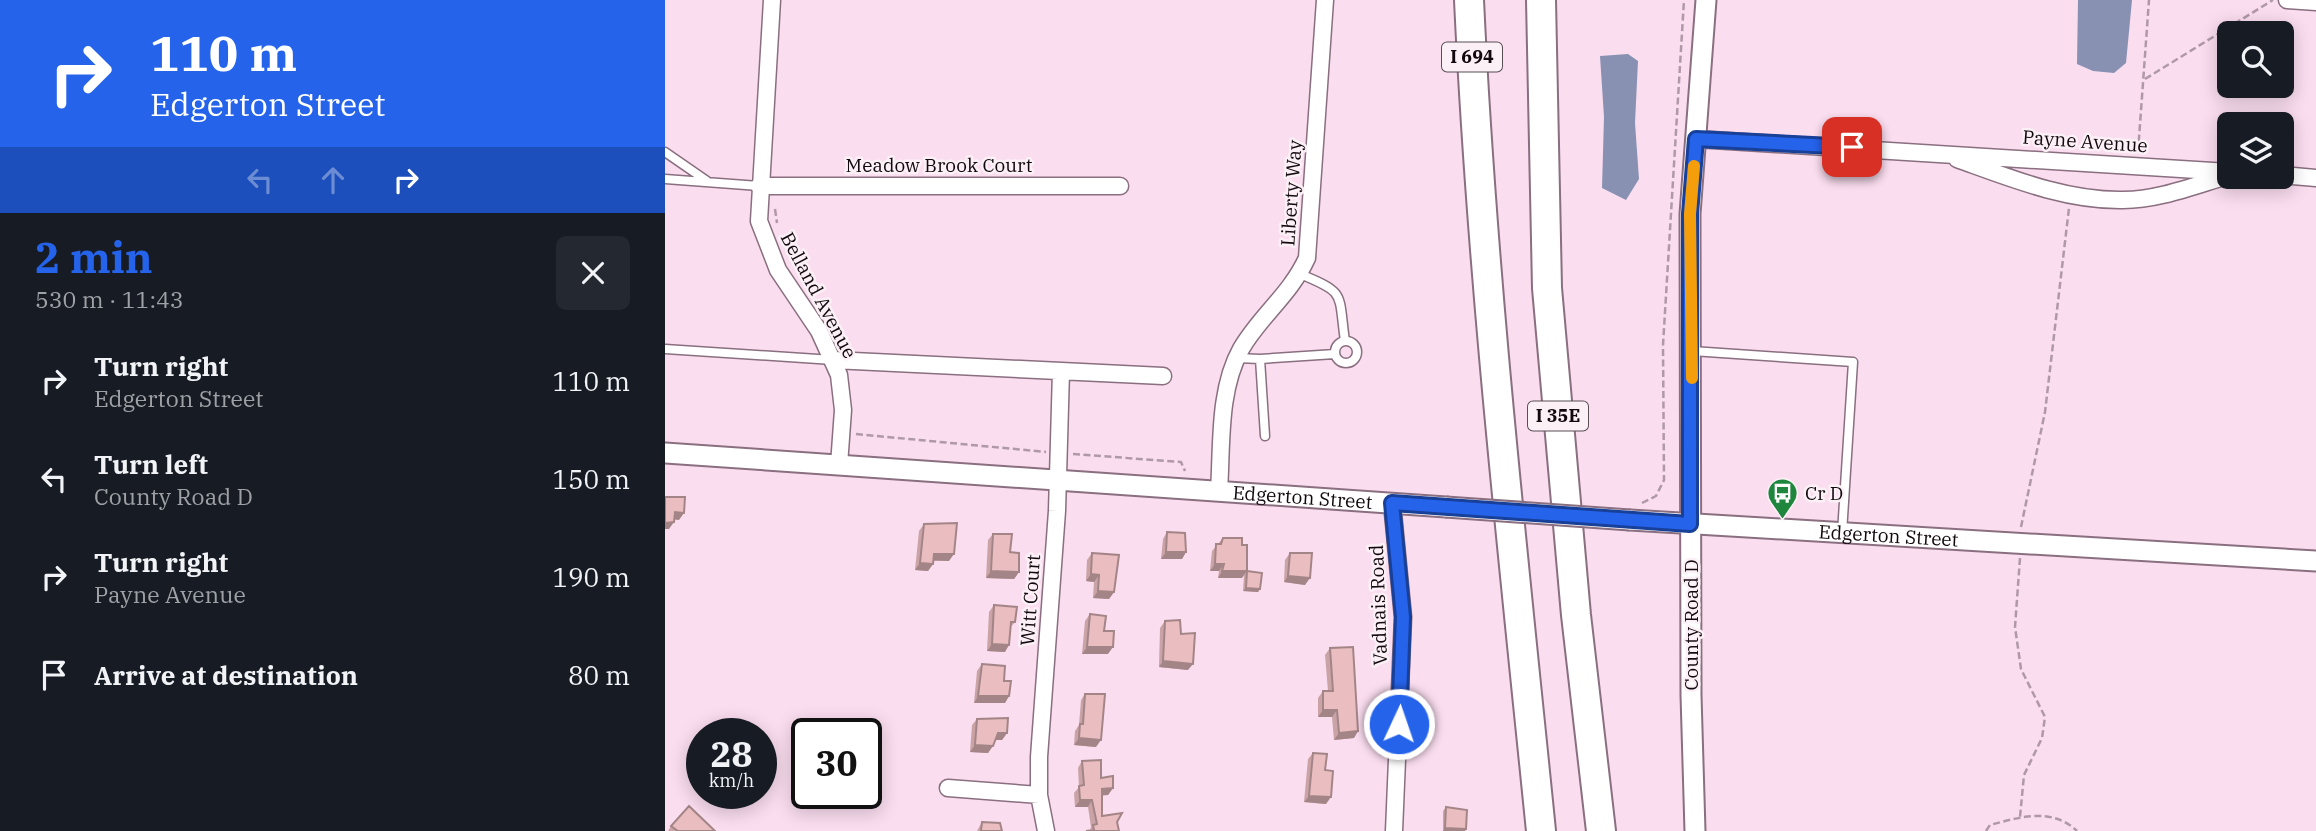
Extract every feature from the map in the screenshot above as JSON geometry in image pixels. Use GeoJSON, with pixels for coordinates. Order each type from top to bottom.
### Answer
{"type":"FeatureCollection","features":[{"type":"Feature","properties":{"kind":"highway","name":"I 694"},"geometry":{"type":"LineString","coordinates":[[1469,0],[1474,114]]}},
{"type":"Feature","properties":{"kind":"highway","name":"I 35E"},"geometry":{"type":"LineString","coordinates":[[1475,0],[1474,114],[1493,350],[1541,831]]}},
{"type":"Feature","properties":{"kind":"highway","name":"I 35E"},"geometry":{"type":"LineString","coordinates":[[1541,0],[1547,288],[1576,615],[1601,831]]}},
{"type":"Feature","properties":{"kind":"street","name":"Belland Avenue"},"geometry":{"type":"LineString","coordinates":[[772,0],[759,221],[771,254],[788,286],[819,331],[839,375],[843,410],[839,465]]}},
{"type":"Feature","properties":{"kind":"street","name":"Liberty Way"},"geometry":{"type":"LineString","coordinates":[[1219,491],[1226,396],[1237,358],[1241,348],[1300,274],[1307,258],[1325,0]]}},
{"type":"Feature","properties":{"kind":"street","name":"County Road D"},"geometry":{"type":"LineString","coordinates":[[1695,831],[1690,524],[1690,214],[1706,0]]}},
{"type":"Feature","properties":{"kind":"street"},"geometry":{"type":"LineString","coordinates":[[2287,0],[2316,2]]}},
{"type":"Feature","properties":{"kind":"street","name":"Payne Avenue"},"geometry":{"type":"LineString","coordinates":[[1696,139],[2217,172]]}},
{"type":"Feature","properties":{"kind":"street","name":"Payne Avenue"},"geometry":{"type":"LineString","coordinates":[[1938,153],[2046,190],[2086,198],[2124,200],[2169,194],[2217,177]]}},
{"type":"Feature","properties":{"kind":"street"},"geometry":{"type":"LineString","coordinates":[[2294,177],[2316,178]]}},
{"type":"Feature","properties":{"kind":"street","name":"Meadow Brook Court"},"geometry":{"type":"LineString","coordinates":[[759,186],[1120,186]]}},
{"type":"Feature","properties":{"kind":"street"},"geometry":{"type":"LineString","coordinates":[[833,360],[1163,376]]}},
{"type":"Feature","properties":{"kind":"street","name":"Witt Court"},"geometry":{"type":"LineString","coordinates":[[1046,831],[1039,795],[1059,481],[1061,370]]}},
{"type":"Feature","properties":{"kind":"street","name":"Edgerton Street"},"geometry":{"type":"LineString","coordinates":[[665,453],[1445,507],[1634,512],[1690,524],[2316,561]]}},
{"type":"Feature","properties":{"kind":"street","name":"Vadnais Road"},"geometry":{"type":"LineString","coordinates":[[1392,503],[1403,617],[1394,831]]}},
{"type":"Feature","properties":{"kind":"street"},"geometry":{"type":"LineString","coordinates":[[948,788],[1039,795]]}},
{"type":"Feature","properties":{"kind":"lane"},"geometry":{"type":"LineString","coordinates":[[665,152],[709,182]]}},
{"type":"Feature","properties":{"kind":"lane"},"geometry":{"type":"LineString","coordinates":[[665,179],[759,186]]}},
{"type":"Feature","properties":{"kind":"lane"},"geometry":{"type":"LineString","coordinates":[[1300,274],[1331,287],[1338,294],[1345,341]]}},
{"type":"Feature","properties":{"kind":"lane"},"geometry":{"type":"LineString","coordinates":[[1335,354],[1339,344],[1345,341]]}},
{"type":"Feature","properties":{"kind":"lane"},"geometry":{"type":"LineString","coordinates":[[1237,358],[1335,354],[1345,363],[1354,359],[1355,346],[1345,341]]}},
{"type":"Feature","properties":{"kind":"lane"},"geometry":{"type":"LineString","coordinates":[[665,349],[833,360]]}},
{"type":"Feature","properties":{"kind":"lane"},"geometry":{"type":"LineString","coordinates":[[1692,351],[1853,362],[1842,533]]}},
{"type":"Feature","properties":{"kind":"lane"},"geometry":{"type":"LineString","coordinates":[[1260,359],[1265,436]]}},
{"type":"Feature","properties":{"kind":"path"},"geometry":{"type":"LineString","coordinates":[[1634,512],[1656,496],[1664,480],[1663,345],[1684,0]]}},
{"type":"Feature","properties":{"kind":"path"},"geometry":{"type":"LineString","coordinates":[[2137,166],[2149,0]]}},
{"type":"Feature","properties":{"kind":"path"},"geometry":{"type":"LineString","coordinates":[[2144,80],[2273,0]]}},
{"type":"Feature","properties":{"kind":"path"},"geometry":{"type":"LineString","coordinates":[[2021,529],[2045,412],[2069,204]]}},
{"type":"Feature","properties":{"kind":"path"},"geometry":{"type":"LineString","coordinates":[[2019,557],[2015,627],[2021,669],[2045,717],[2042,738],[2024,775],[2020,817]]}},
{"type":"Feature","properties":{"kind":"path"},"geometry":{"type":"LineString","coordinates":[[1986,831],[1990,825],[2020,817],[2053,817],[2067,821],[2077,831]]}},
{"type":"Feature","properties":{"kind":"water"},"geometry":{"type":"Polygon","coordinates":[[[2078,0],[2132,0],[2126,63],[2114,73],[2093,71],[2077,64],[2078,0]]]}},
{"type":"Feature","properties":{"kind":"water"},"geometry":{"type":"Polygon","coordinates":[[[1628,54],[1638,61],[1635,123],[1639,179],[1626,200],[1602,188],[1604,117],[1600,56],[1628,54]]]}},
{"type":"Feature","properties":{"kind":"building"},"geometry":{"type":"Polygon","coordinates":[[[665,497],[685,497],[684,513],[675,512],[674,522],[665,523],[665,497]]]}},
{"type":"Feature","properties":{"kind":"building"},"geometry":{"type":"Polygon","coordinates":[[[957,523],[954,554],[934,554],[933,564],[920,563],[924,524],[957,523]]]}},
{"type":"Feature","properties":{"kind":"building"},"geometry":{"type":"Polygon","coordinates":[[[1167,532],[1185,533],[1186,552],[1166,552],[1167,532]]]}},
{"type":"Feature","properties":{"kind":"building"},"geometry":{"type":"Polygon","coordinates":[[[993,534],[1012,534],[1010,552],[1019,553],[1019,572],[991,571],[993,534]]]}},
{"type":"Feature","properties":{"kind":"building"},"geometry":{"type":"Polygon","coordinates":[[[1223,538],[1242,538],[1242,545],[1247,545],[1247,571],[1222,571],[1224,564],[1215,564],[1216,544],[1221,544],[1223,538]]]}},
{"type":"Feature","properties":{"kind":"building"},"geometry":{"type":"Polygon","coordinates":[[[1092,553],[1119,555],[1114,592],[1098,591],[1099,575],[1091,574],[1092,553]]]}},
{"type":"Feature","properties":{"kind":"building"},"geometry":{"type":"Polygon","coordinates":[[[1290,553],[1312,553],[1310,578],[1288,576],[1290,553]]]}},
{"type":"Feature","properties":{"kind":"building"},"geometry":{"type":"Polygon","coordinates":[[[1247,571],[1262,573],[1260,589],[1246,588],[1247,571]]]}},
{"type":"Feature","properties":{"kind":"building"},"geometry":{"type":"Polygon","coordinates":[[[994,605],[1017,607],[1015,622],[1011,622],[1009,645],[992,644],[994,605]]]}},
{"type":"Feature","properties":{"kind":"building"},"geometry":{"type":"Polygon","coordinates":[[[1090,614],[1106,616],[1104,631],[1114,631],[1113,647],[1087,647],[1090,614]]]}},
{"type":"Feature","properties":{"kind":"building"},"geometry":{"type":"Polygon","coordinates":[[[1180,620],[1181,634],[1195,633],[1193,664],[1163,661],[1165,621],[1180,620]]]}},
{"type":"Feature","properties":{"kind":"building"},"geometry":{"type":"Polygon","coordinates":[[[1353,647],[1358,731],[1339,733],[1337,710],[1323,710],[1323,691],[1333,691],[1330,648],[1353,647]]]}},
{"type":"Feature","properties":{"kind":"building"},"geometry":{"type":"Polygon","coordinates":[[[982,664],[1005,666],[1004,681],[1011,681],[1009,696],[978,696],[982,664]]]}},
{"type":"Feature","properties":{"kind":"building"},"geometry":{"type":"Polygon","coordinates":[[[1085,694],[1105,694],[1101,740],[1079,738],[1085,694]]]}},
{"type":"Feature","properties":{"kind":"building"},"geometry":{"type":"Polygon","coordinates":[[[1008,718],[1007,733],[998,733],[993,746],[975,745],[977,719],[1008,718]]]}},
{"type":"Feature","properties":{"kind":"building"},"geometry":{"type":"Polygon","coordinates":[[[1313,753],[1327,754],[1325,770],[1333,771],[1331,797],[1309,796],[1313,753]]]}},
{"type":"Feature","properties":{"kind":"building"},"geometry":{"type":"Polygon","coordinates":[[[1101,760],[1101,778],[1113,776],[1113,788],[1102,789],[1102,816],[1122,813],[1117,822],[1119,831],[1086,831],[1094,830],[1093,825],[1097,824],[1092,800],[1080,800],[1079,786],[1084,785],[1082,761],[1101,760]]]}},
{"type":"Feature","properties":{"kind":"building"},"geometry":{"type":"Polygon","coordinates":[[[1446,807],[1467,810],[1466,829],[1445,828],[1446,807]]]}},
{"type":"Feature","properties":{"kind":"building"},"geometry":{"type":"Polygon","coordinates":[[[686,809],[692,809],[715,831],[678,831],[671,826],[686,809]]]}},
{"type":"Feature","properties":{"kind":"building"},"geometry":{"type":"Polygon","coordinates":[[[982,822],[1000,823],[1002,831],[981,831],[982,822]]]}},
{"type":"Feature","properties":{"kind":"slow traffic"},"geometry":{"type":"LineString","coordinates":[[1692,378],[1690,214],[1694,166]]}},
{"type":"Feature","properties":{"kind":"place","name":"Cr D"},"geometry":{"type":"Point","coordinates":[1782,520]}},
{"type":"Feature","properties":{"kind":"route"},"geometry":{"type":"LineString","coordinates":[[1399,724],[1403,617],[1392,503],[1690,524],[1690,214],[1696,139],[1852,147]]}}]}
